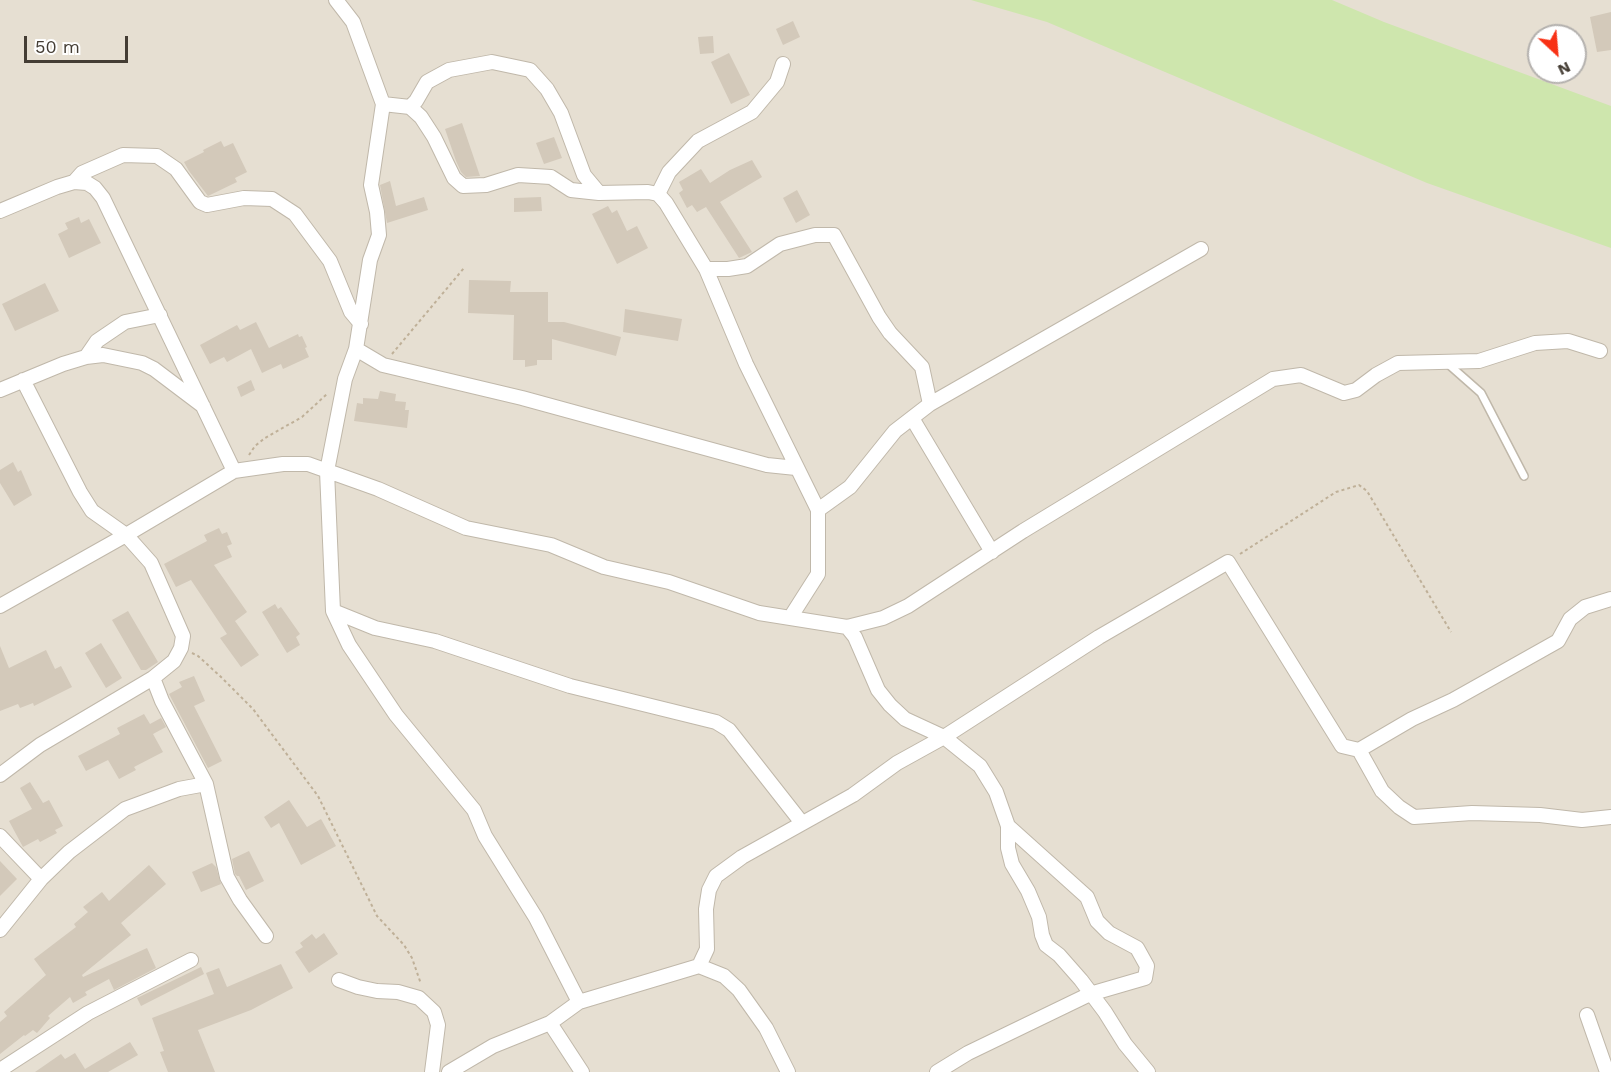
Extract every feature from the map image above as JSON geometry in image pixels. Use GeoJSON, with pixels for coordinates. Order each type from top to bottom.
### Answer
{"type":"FeatureCollection","features":[{"type":"Feature","properties":{"kind":"street"},"geometry":{"type":"LineString","coordinates":[[336,0],[353,22],[383,104],[370,185],[377,212],[379,235],[370,260],[356,349],[345,378],[327,471],[333,611],[349,645],[396,715],[474,810],[485,836],[536,918],[579,1002]]}},
{"type":"Feature","properties":{"kind":"street"},"geometry":{"type":"LineString","coordinates":[[410,107],[428,82],[449,69],[492,62],[530,70],[547,90],[561,113],[584,175],[599,193]]}},
{"type":"Feature","properties":{"kind":"street"},"geometry":{"type":"LineString","coordinates":[[658,194],[669,172],[698,141],[752,112],[777,82],[783,64]]}},
{"type":"Feature","properties":{"kind":"street"},"geometry":{"type":"LineString","coordinates":[[383,104],[410,107],[421,117],[434,137],[454,178],[463,186],[486,185],[518,176],[551,177],[571,190],[658,194],[666,203],[706,269],[746,364],[818,510],[818,574],[790,618]]}},
{"type":"Feature","properties":{"kind":"street"},"geometry":{"type":"LineString","coordinates":[[74,182],[82,173],[123,156],[158,156],[176,169],[200,202],[207,205],[244,198],[272,199],[295,214],[330,261],[351,312],[360,324]]}},
{"type":"Feature","properties":{"kind":"street"},"geometry":{"type":"LineString","coordinates":[[0,211],[74,182],[87,183],[95,188],[103,198],[204,407],[238,470]]}},
{"type":"Feature","properties":{"kind":"street"},"geometry":{"type":"LineString","coordinates":[[706,269],[747,266],[780,244],[815,235],[834,235],[879,317],[890,333],[922,367],[930,404]]}},
{"type":"Feature","properties":{"kind":"street"},"geometry":{"type":"LineString","coordinates":[[818,510],[850,487],[895,431],[930,404],[1201,249]]}},
{"type":"Feature","properties":{"kind":"street"},"geometry":{"type":"LineString","coordinates":[[86,357],[97,342],[125,322],[160,315]]}},
{"type":"Feature","properties":{"kind":"street"},"geometry":{"type":"LineString","coordinates":[[0,606],[238,470],[283,464],[308,464],[378,489],[466,528],[551,545],[604,567],[669,582],[759,613],[847,627],[883,618],[908,606],[1033,525],[1273,379],[1301,375],[1344,393],[1356,390],[1376,375],[1398,363],[1479,361],[1535,343],[1568,340],[1600,351]]}},
{"type":"Feature","properties":{"kind":"street"},"geometry":{"type":"LineString","coordinates":[[356,349],[383,365],[522,398],[767,465],[796,468]]}},
{"type":"Feature","properties":{"kind":"street"},"geometry":{"type":"LineString","coordinates":[[0,390],[86,357],[103,355],[142,363],[154,369],[204,407]]}},
{"type":"Feature","properties":{"kind":"street"},"geometry":{"type":"LineString","coordinates":[[0,775],[40,745],[153,678],[174,661],[181,648],[183,636],[151,563],[126,535],[92,511],[23,380]]}},
{"type":"Feature","properties":{"kind":"street"},"geometry":{"type":"LineString","coordinates":[[912,418],[992,552]]}},
{"type":"Feature","properties":{"kind":"street"},"geometry":{"type":"LineString","coordinates":[[699,966],[707,949],[706,909],[709,890],[717,876],[742,857],[853,795],[897,763],[944,737],[1099,637],[1228,562],[1342,746],[1359,750],[1558,641],[1570,618],[1585,607],[1611,599]]}},
{"type":"Feature","properties":{"kind":"street"},"geometry":{"type":"LineString","coordinates":[[333,611],[375,628],[435,641],[570,686],[716,722],[729,730],[802,823]]}},
{"type":"Feature","properties":{"kind":"street"},"geometry":{"type":"LineString","coordinates":[[847,627],[855,637],[878,690],[890,705],[905,719],[944,737],[980,766],[996,792],[1008,826],[1008,848],[1012,864],[1028,891],[1039,917],[1041,935],[1046,945],[1059,955],[1081,980],[1125,1044],[1148,1072]]}},
{"type":"Feature","properties":{"kind":"street"},"geometry":{"type":"LineString","coordinates":[[153,678],[206,784],[227,877],[240,900],[266,936]]}},
{"type":"Feature","properties":{"kind":"street"},"geometry":{"type":"LineString","coordinates":[[1359,750],[1382,791],[1414,817],[1472,813],[1540,815],[1582,820],[1611,817]]}},
{"type":"Feature","properties":{"kind":"street"},"geometry":{"type":"LineString","coordinates":[[0,930],[41,879],[69,852],[125,809],[179,789],[206,784]]}},
{"type":"Feature","properties":{"kind":"street"},"geometry":{"type":"LineString","coordinates":[[937,1072],[968,1053],[1090,994],[1145,978],[1147,966],[1137,948],[1109,933],[1097,921],[1088,897],[1008,826]]}},
{"type":"Feature","properties":{"kind":"street"},"geometry":{"type":"LineString","coordinates":[[0,836],[41,879]]}},
{"type":"Feature","properties":{"kind":"street"},"geometry":{"type":"LineString","coordinates":[[0,1070],[88,1013],[191,960]]}},
{"type":"Feature","properties":{"kind":"street"},"geometry":{"type":"LineString","coordinates":[[449,1072],[493,1046],[550,1023],[579,1002],[699,966],[724,976],[739,990],[766,1028],[788,1072]]}},
{"type":"Feature","properties":{"kind":"street"},"geometry":{"type":"LineString","coordinates":[[339,980],[358,987],[398,992],[419,998],[434,1012],[438,1025],[432,1072]]}},
{"type":"Feature","properties":{"kind":"street"},"geometry":{"type":"LineString","coordinates":[[1587,1015],[1607,1072]]}},
{"type":"Feature","properties":{"kind":"street"},"geometry":{"type":"LineString","coordinates":[[550,1023],[582,1072]]}},
{"type":"Feature","properties":{"kind":"lane"},"geometry":{"type":"LineString","coordinates":[[1445,362],[1481,393],[1524,476]]}},
{"type":"Feature","properties":{"kind":"path"},"geometry":{"type":"LineString","coordinates":[[383,365],[464,268]]}},
{"type":"Feature","properties":{"kind":"path"},"geometry":{"type":"LineString","coordinates":[[238,470],[255,446],[302,417],[327,394]]}},
{"type":"Feature","properties":{"kind":"path"},"geometry":{"type":"LineString","coordinates":[[1228,562],[1336,492],[1359,485],[1367,491],[1451,632]]}},
{"type":"Feature","properties":{"kind":"path"},"geometry":{"type":"LineString","coordinates":[[181,648],[198,656],[253,709],[318,796],[377,916],[394,932],[412,958],[421,983],[419,998]]}},
{"type":"Feature","properties":{"kind":"shaded area"},"geometry":{"type":"Polygon","coordinates":[[[0,0],[1611,0],[1611,1072],[0,1072],[0,0]]]}},
{"type":"Feature","properties":{"kind":"green space"},"geometry":{"type":"Polygon","coordinates":[[[971,0],[1332,0],[1384,22],[1527,75],[1527,84],[1552,84],[1611,106],[1611,248],[1427,183],[1047,22],[971,0]]]}},
{"type":"Feature","properties":{"kind":"building"},"geometry":{"type":"Polygon","coordinates":[[[1611,12],[1611,50],[1597,52],[1590,17],[1611,12]]]}},
{"type":"Feature","properties":{"kind":"building"},"geometry":{"type":"Polygon","coordinates":[[[793,21],[800,37],[783,45],[776,29],[793,21]]]}},
{"type":"Feature","properties":{"kind":"building"},"geometry":{"type":"Polygon","coordinates":[[[713,36],[714,53],[700,54],[698,37],[713,36]]]}},
{"type":"Feature","properties":{"kind":"building"},"geometry":{"type":"Polygon","coordinates":[[[729,53],[750,95],[731,104],[711,62],[729,53]]]}},
{"type":"Feature","properties":{"kind":"building"},"geometry":{"type":"Polygon","coordinates":[[[462,123],[480,176],[466,177],[461,172],[445,129],[462,123]]]}},
{"type":"Feature","properties":{"kind":"building"},"geometry":{"type":"Polygon","coordinates":[[[554,137],[562,158],[544,164],[536,143],[554,137]]]}},
{"type":"Feature","properties":{"kind":"building"},"geometry":{"type":"Polygon","coordinates":[[[221,141],[224,147],[233,143],[247,172],[235,178],[237,182],[208,196],[184,162],[221,141]]]}},
{"type":"Feature","properties":{"kind":"building"},"geometry":{"type":"Polygon","coordinates":[[[752,160],[762,177],[720,202],[752,252],[739,258],[706,207],[697,212],[692,205],[687,208],[679,193],[683,190],[679,182],[701,169],[710,183],[752,160]]]}},
{"type":"Feature","properties":{"kind":"building"},"geometry":{"type":"Polygon","coordinates":[[[390,181],[396,206],[424,197],[428,210],[387,223],[380,185],[390,181]]]}},
{"type":"Feature","properties":{"kind":"building"},"geometry":{"type":"Polygon","coordinates":[[[797,190],[810,215],[796,223],[783,198],[797,190]]]}},
{"type":"Feature","properties":{"kind":"building"},"geometry":{"type":"Polygon","coordinates":[[[541,197],[542,211],[514,212],[514,198],[541,197]]]}},
{"type":"Feature","properties":{"kind":"building"},"geometry":{"type":"Polygon","coordinates":[[[608,206],[612,213],[617,210],[627,231],[637,226],[648,248],[617,264],[592,214],[608,206]]]}},
{"type":"Feature","properties":{"kind":"building"},"geometry":{"type":"Polygon","coordinates":[[[79,217],[81,223],[89,219],[101,243],[69,258],[58,234],[68,229],[65,223],[79,217]]]}},
{"type":"Feature","properties":{"kind":"building"},"geometry":{"type":"Polygon","coordinates":[[[469,280],[511,281],[510,292],[548,292],[548,322],[564,322],[621,337],[616,356],[552,339],[552,360],[537,360],[537,365],[525,367],[525,360],[513,360],[514,315],[468,313],[469,280]]]}},
{"type":"Feature","properties":{"kind":"building"},"geometry":{"type":"Polygon","coordinates":[[[45,283],[59,311],[15,331],[2,304],[45,283]]]}},
{"type":"Feature","properties":{"kind":"building"},"geometry":{"type":"Polygon","coordinates":[[[625,309],[682,319],[678,341],[623,332],[625,309]]]}},
{"type":"Feature","properties":{"kind":"building"},"geometry":{"type":"Polygon","coordinates":[[[256,322],[269,348],[298,334],[299,337],[302,336],[309,357],[283,369],[281,364],[262,373],[251,349],[227,362],[224,357],[210,364],[200,345],[237,325],[240,330],[256,322]]]}},
{"type":"Feature","properties":{"kind":"building"},"geometry":{"type":"Polygon","coordinates":[[[251,380],[255,390],[241,397],[237,387],[251,380]]]}},
{"type":"Feature","properties":{"kind":"building"},"geometry":{"type":"Polygon","coordinates":[[[380,391],[396,394],[395,401],[406,402],[405,410],[409,410],[407,428],[354,421],[357,403],[363,404],[363,398],[378,399],[380,391]]]}},
{"type":"Feature","properties":{"kind":"building"},"geometry":{"type":"Polygon","coordinates":[[[13,462],[18,472],[21,470],[32,495],[14,506],[0,483],[0,470],[13,462]]]}},
{"type":"Feature","properties":{"kind":"building"},"geometry":{"type":"Polygon","coordinates":[[[219,528],[222,534],[227,532],[232,544],[227,546],[232,557],[214,565],[247,612],[235,621],[259,655],[241,667],[220,638],[227,634],[191,580],[176,587],[164,564],[207,541],[204,535],[219,528]]]}},
{"type":"Feature","properties":{"kind":"building"},"geometry":{"type":"Polygon","coordinates":[[[275,604],[278,609],[281,607],[300,634],[296,637],[300,645],[287,653],[262,612],[275,604]]]}},
{"type":"Feature","properties":{"kind":"building"},"geometry":{"type":"Polygon","coordinates":[[[128,611],[158,662],[146,670],[141,670],[112,620],[128,611]]]}},
{"type":"Feature","properties":{"kind":"building"},"geometry":{"type":"Polygon","coordinates":[[[101,643],[122,678],[106,688],[85,653],[101,643]]]}},
{"type":"Feature","properties":{"kind":"building"},"geometry":{"type":"Polygon","coordinates":[[[0,646],[9,668],[46,650],[55,669],[61,666],[72,687],[34,706],[33,703],[20,708],[18,704],[0,711],[0,646]]]}},
{"type":"Feature","properties":{"kind":"building"},"geometry":{"type":"Polygon","coordinates":[[[194,676],[205,701],[194,706],[222,761],[208,768],[169,694],[182,687],[179,682],[194,676]]]}},
{"type":"Feature","properties":{"kind":"building"},"geometry":{"type":"Polygon","coordinates":[[[144,714],[150,724],[161,718],[166,727],[153,734],[163,752],[134,767],[136,770],[119,779],[108,760],[86,771],[78,756],[120,734],[117,728],[144,714]]]}},
{"type":"Feature","properties":{"kind":"building"},"geometry":{"type":"Polygon","coordinates":[[[30,782],[43,803],[49,800],[63,826],[55,830],[57,833],[40,842],[38,839],[23,847],[9,821],[32,809],[20,788],[30,782]]]}},
{"type":"Feature","properties":{"kind":"building"},"geometry":{"type":"Polygon","coordinates":[[[289,800],[307,827],[321,819],[336,846],[301,865],[279,823],[271,828],[264,817],[289,800]]]}},
{"type":"Feature","properties":{"kind":"building"},"geometry":{"type":"Polygon","coordinates":[[[249,851],[264,881],[246,890],[239,876],[235,874],[232,859],[249,851]]]}},
{"type":"Feature","properties":{"kind":"building"},"geometry":{"type":"Polygon","coordinates":[[[0,861],[17,879],[0,896],[0,861]]]}},
{"type":"Feature","properties":{"kind":"building"},"geometry":{"type":"Polygon","coordinates":[[[212,863],[216,867],[221,884],[201,892],[192,872],[212,863]]]}},
{"type":"Feature","properties":{"kind":"building"},"geometry":{"type":"Polygon","coordinates":[[[149,865],[166,884],[121,923],[131,935],[82,975],[83,977],[147,948],[156,968],[114,990],[109,979],[85,992],[87,995],[73,1003],[70,997],[48,1016],[50,1018],[37,1033],[33,1030],[24,1035],[0,1054],[0,1022],[7,1016],[4,1012],[46,975],[34,959],[76,927],[74,924],[88,912],[83,907],[102,892],[109,901],[149,865]]]}},
{"type":"Feature","properties":{"kind":"building"},"geometry":{"type":"Polygon","coordinates":[[[324,933],[338,954],[309,973],[295,952],[303,947],[300,943],[312,934],[316,939],[324,933]]]}},
{"type":"Feature","properties":{"kind":"building"},"geometry":{"type":"Polygon","coordinates":[[[281,964],[293,988],[251,1010],[198,1030],[215,1072],[168,1072],[160,1052],[164,1051],[152,1018],[214,994],[206,973],[219,968],[227,987],[281,964]]]}},
{"type":"Feature","properties":{"kind":"building"},"geometry":{"type":"Polygon","coordinates":[[[201,967],[204,974],[141,1006],[137,998],[201,967]]]}},
{"type":"Feature","properties":{"kind":"building"},"geometry":{"type":"Polygon","coordinates":[[[130,1042],[138,1055],[108,1072],[35,1072],[61,1054],[65,1059],[75,1053],[85,1069],[130,1042]]]}}]}
